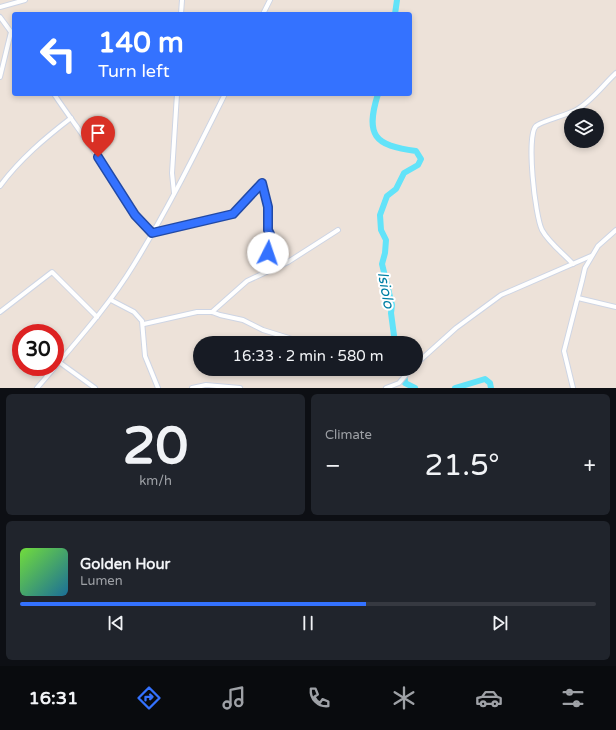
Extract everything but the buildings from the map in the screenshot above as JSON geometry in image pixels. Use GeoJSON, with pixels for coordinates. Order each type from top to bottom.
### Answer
{"type":"FeatureCollection","features":[{"type":"Feature","properties":{"kind":"street"},"geometry":{"type":"LineString","coordinates":[[0,7],[25,0]]}},
{"type":"Feature","properties":{"kind":"street"},"geometry":{"type":"LineString","coordinates":[[181,12],[182,0]]}},
{"type":"Feature","properties":{"kind":"street"},"geometry":{"type":"LineString","coordinates":[[264,12],[270,0]]}},
{"type":"Feature","properties":{"kind":"street"},"geometry":{"type":"LineString","coordinates":[[0,17],[12,33]]}},
{"type":"Feature","properties":{"kind":"street"},"geometry":{"type":"LineString","coordinates":[[0,77],[12,37]]}},
{"type":"Feature","properties":{"kind":"street"},"geometry":{"type":"LineString","coordinates":[[573,264],[545,234],[537,214],[533,182],[532,132],[538,124],[567,115],[581,107],[616,73]]}},
{"type":"Feature","properties":{"kind":"street"},"geometry":{"type":"LineString","coordinates":[[55,96],[135,215],[144,226],[152,232],[233,214],[262,183],[268,207],[268,230],[270,234],[268,253],[280,266]]}},
{"type":"Feature","properties":{"kind":"street"},"geometry":{"type":"LineString","coordinates":[[174,193],[172,173],[176,96]]}},
{"type":"Feature","properties":{"kind":"street"},"geometry":{"type":"LineString","coordinates":[[64,357],[98,317],[133,267],[174,193],[224,96]]}},
{"type":"Feature","properties":{"kind":"street"},"geometry":{"type":"LineString","coordinates":[[0,186],[15,166],[36,146],[71,118]]}},
{"type":"Feature","properties":{"kind":"street"},"geometry":{"type":"LineString","coordinates":[[212,312],[247,281],[280,266],[338,230]]}},
{"type":"Feature","properties":{"kind":"street"},"geometry":{"type":"LineString","coordinates":[[573,388],[564,351],[585,268],[598,246],[616,230]]}},
{"type":"Feature","properties":{"kind":"street"},"geometry":{"type":"LineString","coordinates":[[423,358],[456,328],[500,295],[592,256]]}},
{"type":"Feature","properties":{"kind":"street"},"geometry":{"type":"LineString","coordinates":[[0,312],[48,273],[52,272],[98,317]]}},
{"type":"Feature","properties":{"kind":"street"},"geometry":{"type":"LineString","coordinates":[[578,298],[616,307]]}},
{"type":"Feature","properties":{"kind":"street"},"geometry":{"type":"LineString","coordinates":[[110,300],[134,312],[144,324],[143,340],[145,356],[158,388]]}},
{"type":"Feature","properties":{"kind":"street"},"geometry":{"type":"LineString","coordinates":[[144,324],[196,312],[212,312],[243,320],[264,330],[283,336]]}},
{"type":"Feature","properties":{"kind":"street"},"geometry":{"type":"LineString","coordinates":[[64,365],[95,388]]}},
{"type":"Feature","properties":{"kind":"street"},"geometry":{"type":"LineString","coordinates":[[37,388],[47,376]]}},
{"type":"Feature","properties":{"kind":"street"},"geometry":{"type":"LineString","coordinates":[[386,388],[399,383],[405,376]]}},
{"type":"Feature","properties":{"kind":"street"},"geometry":{"type":"LineString","coordinates":[[192,388],[206,385],[217,385],[240,388]]}},
{"type":"Feature","properties":{"kind":"waterway","name":"Isiolo"},"geometry":{"type":"LineString","coordinates":[[395,12],[397,0]]}},
{"type":"Feature","properties":{"kind":"waterway","name":"Isiolo"},"geometry":{"type":"LineString","coordinates":[[377,96],[373,120],[373,129],[376,136],[382,142],[391,146],[416,151],[421,159],[418,165],[404,173],[396,189],[387,196],[380,215],[381,230],[386,240],[382,264],[392,305],[391,313],[394,336]]}},
{"type":"Feature","properties":{"kind":"waterway","name":"Isiolo"},"geometry":{"type":"LineString","coordinates":[[404,376],[405,383],[415,388]]}},
{"type":"Feature","properties":{"kind":"waterway","name":"Isiolo"},"geometry":{"type":"LineString","coordinates":[[455,388],[485,379],[490,383],[491,388]]}},
{"type":"Feature","properties":{"kind":"route"},"geometry":{"type":"LineString","coordinates":[[98,157],[135,215],[152,233],[197,222],[205,222],[233,214],[262,183],[268,207],[268,230],[270,234],[268,253]]}}]}
